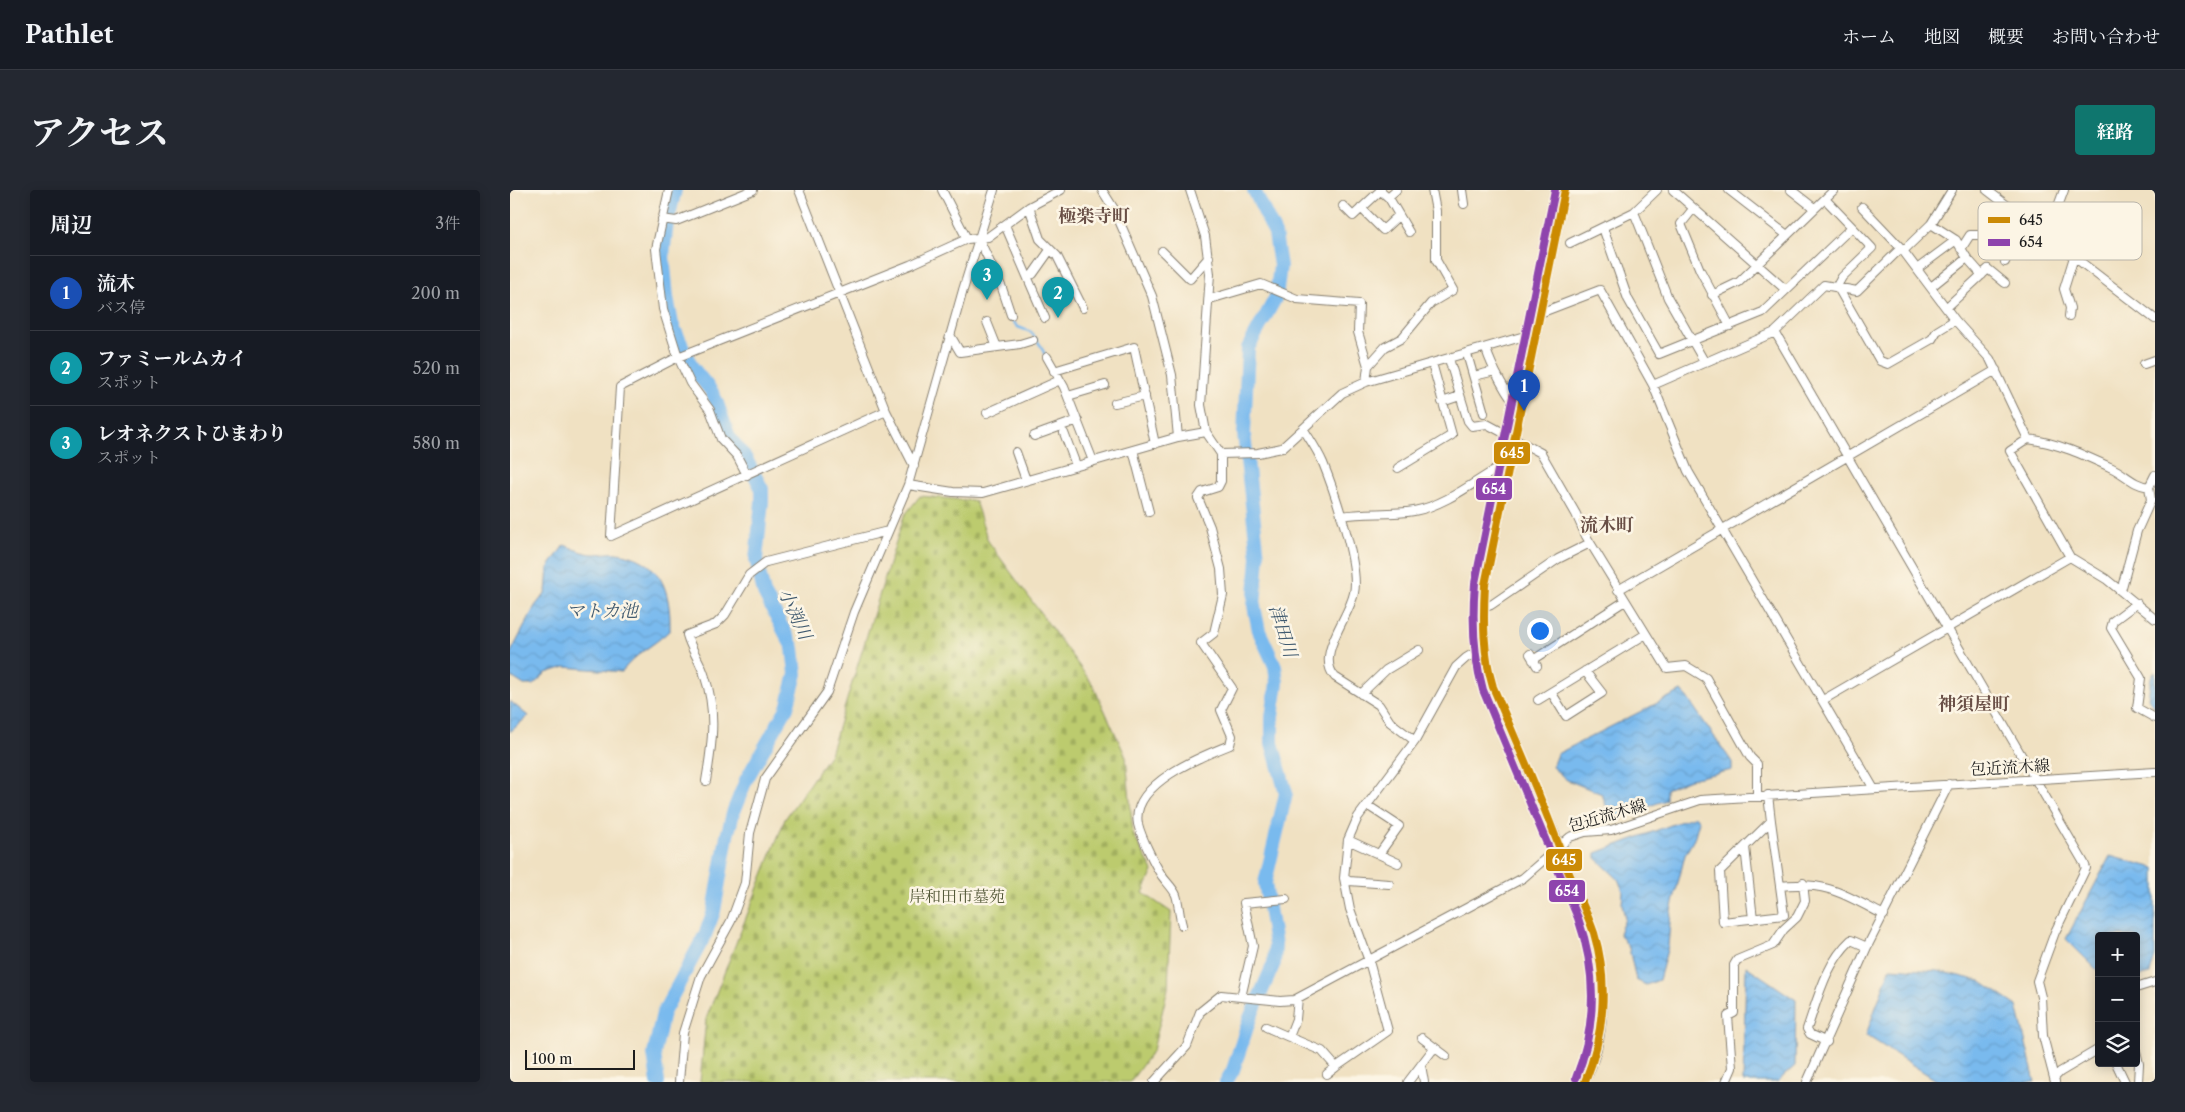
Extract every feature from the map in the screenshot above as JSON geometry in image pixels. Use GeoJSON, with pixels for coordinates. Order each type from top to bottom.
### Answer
{"type":"FeatureCollection","features":[{"type":"Feature","properties":{"kind":"street"},"geometry":{"type":"LineString","coordinates":[[669,190],[656,249],[663,309],[678,357],[690,383],[710,410],[721,439],[738,456],[747,475]]}},
{"type":"Feature","properties":{"kind":"street"},"geometry":{"type":"LineString","coordinates":[[662,219],[676,221],[753,190]]}},
{"type":"Feature","properties":{"kind":"street"},"geometry":{"type":"LineString","coordinates":[[799,190],[886,412],[914,466]]}},
{"type":"Feature","properties":{"kind":"street"},"geometry":{"type":"LineString","coordinates":[[942,190],[967,239]]}},
{"type":"Feature","properties":{"kind":"street"},"geometry":{"type":"LineString","coordinates":[[679,1082],[683,1033],[701,976],[732,921],[745,884],[750,833],[765,779],[827,692],[854,612],[908,485],[950,335],[994,190]]}},
{"type":"Feature","properties":{"kind":"street"},"geometry":{"type":"LineString","coordinates":[[886,412],[611,536],[620,387],[678,357],[840,293],[967,239],[988,237],[1029,207],[1061,190]]}},
{"type":"Feature","properties":{"kind":"street"},"geometry":{"type":"LineString","coordinates":[[1102,190],[1114,208],[1152,296],[1172,376],[1178,437]]}},
{"type":"Feature","properties":{"kind":"street"},"geometry":{"type":"LineString","coordinates":[[1182,925],[1176,895],[1162,875],[1139,826],[1138,818],[1143,802],[1161,780],[1196,758],[1230,745],[1232,736],[1221,710],[1232,688],[1201,643],[1214,633],[1223,595],[1221,569],[1210,528],[1198,498],[1202,492],[1218,487],[1221,481],[1221,454],[1206,432],[1201,405],[1210,299],[1209,257],[1190,190]]}},
{"type":"Feature","properties":{"kind":"street"},"geometry":{"type":"LineString","coordinates":[[1343,206],[1353,216],[1380,190],[1388,197],[1409,232]]}},
{"type":"Feature","properties":{"kind":"street"},"geometry":{"type":"LineString","coordinates":[[1388,197],[1396,190]]}},
{"type":"Feature","properties":{"kind":"street"},"geometry":{"type":"LineString","coordinates":[[1368,366],[1385,347],[1402,338],[1431,302],[1453,290],[1436,260],[1436,211],[1432,190]]}},
{"type":"Feature","properties":{"kind":"street"},"geometry":{"type":"LineString","coordinates":[[1462,190],[1464,204]]}},
{"type":"Feature","properties":{"kind":"street"},"geometry":{"type":"LineString","coordinates":[[1565,190],[1485,585],[1483,608],[1484,647],[1493,687],[1560,846],[1564,863],[1588,915],[1601,968],[1599,1039],[1585,1082]]}},
{"type":"Feature","properties":{"kind":"street"},"geometry":{"type":"LineString","coordinates":[[1570,243],[1634,212],[1657,190]]}},
{"type":"Feature","properties":{"kind":"street"},"geometry":{"type":"LineString","coordinates":[[1673,190],[1692,209],[1757,263],[1786,290]]}},
{"type":"Feature","properties":{"kind":"street"},"geometry":{"type":"LineString","coordinates":[[1729,190],[1787,235]]}},
{"type":"Feature","properties":{"kind":"street"},"geometry":{"type":"LineString","coordinates":[[1791,190],[1814,208]]}},
{"type":"Feature","properties":{"kind":"street"},"geometry":{"type":"LineString","coordinates":[[1712,294],[1739,282],[1834,190]]}},
{"type":"Feature","properties":{"kind":"street"},"geometry":{"type":"LineString","coordinates":[[1653,385],[1774,332],[1824,285],[1857,291],[1931,224],[1952,190]]}},
{"type":"Feature","properties":{"kind":"street"},"geometry":{"type":"LineString","coordinates":[[1987,190],[2003,202]]}},
{"type":"Feature","properties":{"kind":"street"},"geometry":{"type":"LineString","coordinates":[[2060,202],[2064,190]]}},
{"type":"Feature","properties":{"kind":"street"},"geometry":{"type":"LineString","coordinates":[[1825,199],[1872,248],[1842,277],[1837,286]]}},
{"type":"Feature","properties":{"kind":"street"},"geometry":{"type":"LineString","coordinates":[[1029,207],[1040,239],[1057,256],[1084,308]]}},
{"type":"Feature","properties":{"kind":"street"},"geometry":{"type":"LineString","coordinates":[[1862,207],[1902,249],[1955,320],[1990,359],[2028,439]]}},
{"type":"Feature","properties":{"kind":"street"},"geometry":{"type":"LineString","coordinates":[[1361,208],[1383,230],[1398,216]]}},
{"type":"Feature","properties":{"kind":"street"},"geometry":{"type":"LineString","coordinates":[[1692,209],[1681,224],[1712,294],[1730,326]]}},
{"type":"Feature","properties":{"kind":"street"},"geometry":{"type":"LineString","coordinates":[[1634,212],[1665,291],[1705,363]]}},
{"type":"Feature","properties":{"kind":"street"},"geometry":{"type":"LineString","coordinates":[[1931,224],[1956,240],[1967,258],[1982,275]]}},
{"type":"Feature","properties":{"kind":"street"},"geometry":{"type":"LineString","coordinates":[[1005,225],[1030,295],[1045,318]]}},
{"type":"Feature","properties":{"kind":"street"},"geometry":{"type":"LineString","coordinates":[[1603,228],[1628,299],[1658,354],[1764,312],[1852,227]]}},
{"type":"Feature","properties":{"kind":"street"},"geometry":{"type":"LineString","coordinates":[[1961,249],[1970,235],[1978,235]]}},
{"type":"Feature","properties":{"kind":"street"},"geometry":{"type":"LineString","coordinates":[[979,239],[1000,276],[1011,315]]}},
{"type":"Feature","properties":{"kind":"street"},"geometry":{"type":"LineString","coordinates":[[1917,269],[1956,240]]}},
{"type":"Feature","properties":{"kind":"street"},"geometry":{"type":"LineString","coordinates":[[1033,274],[1050,250]]}},
{"type":"Feature","properties":{"kind":"street"},"geometry":{"type":"LineString","coordinates":[[1162,251],[1190,279],[1209,257]]}},
{"type":"Feature","properties":{"kind":"street"},"geometry":{"type":"LineString","coordinates":[[1931,287],[1967,258]]}},
{"type":"Feature","properties":{"kind":"street"},"geometry":{"type":"LineString","coordinates":[[2069,316],[2070,308],[2064,289],[2073,260]]}},
{"type":"Feature","properties":{"kind":"street"},"geometry":{"type":"LineString","coordinates":[[2078,260],[2155,319]]}},
{"type":"Feature","properties":{"kind":"street"},"geometry":{"type":"LineString","coordinates":[[1946,307],[1988,270],[2006,283]]}},
{"type":"Feature","properties":{"kind":"street"},"geometry":{"type":"LineString","coordinates":[[1210,299],[1261,284],[1283,295],[1296,298],[1358,304],[1358,332],[1368,366],[1366,382]]}},
{"type":"Feature","properties":{"kind":"street"},"geometry":{"type":"LineString","coordinates":[[1837,286],[1880,361],[1884,364],[1888,364],[1932,339],[1937,331],[1955,320]]}},
{"type":"Feature","properties":{"kind":"street"},"geometry":{"type":"LineString","coordinates":[[1540,313],[1600,290],[1653,385],[1688,471],[1874,789]]}},
{"type":"Feature","properties":{"kind":"street"},"geometry":{"type":"LineString","coordinates":[[987,322],[997,346]]}},
{"type":"Feature","properties":{"kind":"street"},"geometry":{"type":"LineString","coordinates":[[1774,332],[2036,779],[2086,868],[2055,932],[2038,981],[2041,997],[2043,1036],[2054,1080]]}},
{"type":"Feature","properties":{"kind":"street"},"geometry":{"type":"LineString","coordinates":[[1221,454],[1258,452],[1282,448],[1342,394],[1366,382],[1536,334]]}},
{"type":"Feature","properties":{"kind":"street"},"geometry":{"type":"LineString","coordinates":[[950,335],[960,352],[1033,340]]}},
{"type":"Feature","properties":{"kind":"street"},"geometry":{"type":"LineString","coordinates":[[1054,371],[1134,347],[1155,444]]}},
{"type":"Feature","properties":{"kind":"street"},"geometry":{"type":"LineString","coordinates":[[1486,349],[1495,371],[1511,400],[1520,409]]}},
{"type":"Feature","properties":{"kind":"street"},"geometry":{"type":"LineString","coordinates":[[1467,354],[1484,413]]}},
{"type":"Feature","properties":{"kind":"street"},"geometry":{"type":"LineString","coordinates":[[1048,357],[1068,396],[1093,461]]}},
{"type":"Feature","properties":{"kind":"street"},"geometry":{"type":"LineString","coordinates":[[1449,358],[1468,421],[1472,426],[1487,424],[1541,452],[1590,543],[1667,668],[1686,666],[1706,678],[1750,757],[1757,764],[1757,795]]}},
{"type":"Feature","properties":{"kind":"street"},"geometry":{"type":"LineString","coordinates":[[2144,364],[2155,360]]}},
{"type":"Feature","properties":{"kind":"street"},"geometry":{"type":"LineString","coordinates":[[1398,468],[1452,435],[1432,363]]}},
{"type":"Feature","properties":{"kind":"street"},"geometry":{"type":"LineString","coordinates":[[1618,590],[1996,370]]}},
{"type":"Feature","properties":{"kind":"street"},"geometry":{"type":"LineString","coordinates":[[1474,376],[1495,371]]}},
{"type":"Feature","properties":{"kind":"street"},"geometry":{"type":"LineString","coordinates":[[987,413],[1060,380]]}},
{"type":"Feature","properties":{"kind":"street"},"geometry":{"type":"LineString","coordinates":[[1068,396],[1105,385]]}},
{"type":"Feature","properties":{"kind":"street"},"geometry":{"type":"LineString","coordinates":[[1115,403],[1145,396]]}},
{"type":"Feature","properties":{"kind":"street"},"geometry":{"type":"LineString","coordinates":[[1442,402],[1460,396]]}},
{"type":"Feature","properties":{"kind":"street"},"geometry":{"type":"LineString","coordinates":[[1034,436],[1078,420]]}},
{"type":"Feature","properties":{"kind":"street"},"geometry":{"type":"LineString","coordinates":[[1304,430],[1323,463],[1341,516],[1355,578],[1355,592],[1328,652],[1330,672],[1379,705],[1390,722],[1415,741]]}},
{"type":"Feature","properties":{"kind":"street"},"geometry":{"type":"LineString","coordinates":[[908,485],[952,492],[982,493],[1178,437],[1206,432]]}},
{"type":"Feature","properties":{"kind":"street"},"geometry":{"type":"LineString","coordinates":[[1064,433],[1076,465]]}},
{"type":"Feature","properties":{"kind":"street"},"geometry":{"type":"LineString","coordinates":[[2149,486],[2141,486],[2114,469],[2053,442],[2028,439],[2010,451],[2070,557],[2121,591],[2155,619]]}},
{"type":"Feature","properties":{"kind":"street"},"geometry":{"type":"LineString","coordinates":[[1133,450],[1149,512]]}},
{"type":"Feature","properties":{"kind":"street"},"geometry":{"type":"LineString","coordinates":[[1016,452],[1026,480]]}},
{"type":"Feature","properties":{"kind":"street"},"geometry":{"type":"LineString","coordinates":[[1341,516],[1363,512],[1416,511],[1438,503],[1500,467],[1509,466]]}},
{"type":"Feature","properties":{"kind":"street"},"geometry":{"type":"LineString","coordinates":[[2121,591],[2137,531],[2153,501],[2149,486],[2155,475]]}},
{"type":"Feature","properties":{"kind":"street"},"geometry":{"type":"LineString","coordinates":[[706,781],[712,743],[710,697],[705,676],[687,634],[716,624],[725,615],[749,575],[766,562],[888,532]]}},
{"type":"Feature","properties":{"kind":"street"},"geometry":{"type":"LineString","coordinates":[[1483,608],[1491,605],[1558,559],[1590,543]]}},
{"type":"Feature","properties":{"kind":"street"},"geometry":{"type":"LineString","coordinates":[[1823,700],[1946,627],[2070,557]]}},
{"type":"Feature","properties":{"kind":"street"},"geometry":{"type":"LineString","coordinates":[[1533,661],[1625,601]]}},
{"type":"Feature","properties":{"kind":"street"},"geometry":{"type":"LineString","coordinates":[[2137,603],[2113,621],[2112,628],[2141,678],[2136,704],[2137,708],[2155,718]]}},
{"type":"Feature","properties":{"kind":"street"},"geometry":{"type":"LineString","coordinates":[[1538,700],[1646,634]]}},
{"type":"Feature","properties":{"kind":"street"},"geometry":{"type":"LineString","coordinates":[[1327,1074],[1388,1031],[1369,961],[1350,909],[1344,878],[1348,840],[1354,824],[1415,741],[1456,667],[1466,658],[1484,647]]}},
{"type":"Feature","properties":{"kind":"street"},"geometry":{"type":"LineString","coordinates":[[1361,694],[1386,670],[1420,650]]}},
{"type":"Feature","properties":{"kind":"street"},"geometry":{"type":"LineString","coordinates":[[1551,692],[1566,716],[1602,693],[1585,671]]}},
{"type":"Feature","properties":{"kind":"street","name":"包近流木線"},"geometry":{"type":"LineString","coordinates":[[1154,1082],[1187,1046],[1200,1012],[1221,995],[1280,1001],[1298,998],[1523,878],[1570,837],[1585,832],[1611,830],[1700,800],[2155,772]]}},
{"type":"Feature","properties":{"kind":"street"},"geometry":{"type":"LineString","coordinates":[[1807,1082],[1827,1042],[1868,947],[1949,784]]}},
{"type":"Feature","properties":{"kind":"street"},"geometry":{"type":"LineString","coordinates":[[1768,795],[1784,915],[1723,922],[1720,870],[1771,821]]}},
{"type":"Feature","properties":{"kind":"street"},"geometry":{"type":"LineString","coordinates":[[1367,805],[1399,826],[1379,854]]}},
{"type":"Feature","properties":{"kind":"street"},"geometry":{"type":"LineString","coordinates":[[1348,840],[1398,863]]}},
{"type":"Feature","properties":{"kind":"street"},"geometry":{"type":"LineString","coordinates":[[1745,847],[1754,919]]}},
{"type":"Feature","properties":{"kind":"street"},"geometry":{"type":"LineString","coordinates":[[1344,878],[1348,881],[1389,884]]}},
{"type":"Feature","properties":{"kind":"street"},"geometry":{"type":"LineString","coordinates":[[1780,886],[1803,884],[1834,889],[1884,915]]}},
{"type":"Feature","properties":{"kind":"street"},"geometry":{"type":"LineString","coordinates":[[1726,1082],[1732,1068],[1728,1016],[1734,1013],[1734,965],[1737,960],[1773,945],[1784,929],[1798,917],[1805,902],[1803,884]]}},
{"type":"Feature","properties":{"kind":"street"},"geometry":{"type":"LineString","coordinates":[[1244,998],[1253,946],[1244,903],[1286,899]]}},
{"type":"Feature","properties":{"kind":"street"},"geometry":{"type":"LineString","coordinates":[[1827,1042],[1810,1034],[1807,1029],[1826,975],[1834,961],[1852,940],[1868,947]]}},
{"type":"Feature","properties":{"kind":"street"},"geometry":{"type":"LineString","coordinates":[[2140,987],[2155,982]]}},
{"type":"Feature","properties":{"kind":"street"},"geometry":{"type":"LineString","coordinates":[[1289,1037],[1296,1020],[1298,998]]}},
{"type":"Feature","properties":{"kind":"street"},"geometry":{"type":"LineString","coordinates":[[1266,1027],[1322,1051],[1336,1067]]}},
{"type":"Feature","properties":{"kind":"street"},"geometry":{"type":"LineString","coordinates":[[1422,1038],[1446,1056]]}},
{"type":"Feature","properties":{"kind":"street"},"geometry":{"type":"LineString","coordinates":[[1408,1082],[1434,1048]]}},
{"type":"Feature","properties":{"kind":"street"},"geometry":{"type":"LineString","coordinates":[[2054,1080],[2060,1072],[2095,1051]]}},
{"type":"Feature","properties":{"kind":"street"},"geometry":{"type":"LineString","coordinates":[[1421,1065],[1424,1082]]}},
{"type":"Feature","properties":{"kind":"street"},"geometry":{"type":"LineString","coordinates":[[2118,1067],[2125,1082]]}},
{"type":"Feature","properties":{"kind":"street"},"geometry":{"type":"LineString","coordinates":[[2137,1067],[2138,1082]]}},
{"type":"Feature","properties":{"kind":"green space","name":"岸和田市墓苑"},"geometry":{"type":"Polygon","coordinates":[[[920,496],[975,501],[988,541],[1093,685],[1126,757],[1133,834],[1153,871],[1143,893],[1171,912],[1168,988],[1153,1050],[1130,1082],[700,1082],[706,1019],[785,819],[830,754],[904,516],[920,496]]]}},
{"type":"Feature","properties":{"kind":"water","name":"マトカ池"},"geometry":{"type":"Polygon","coordinates":[[[564,545],[590,554],[614,553],[632,556],[653,569],[665,590],[670,615],[670,630],[632,660],[622,672],[565,667],[546,673],[533,685],[524,685],[510,676],[510,654],[535,606],[546,592],[548,568],[564,545]]]}},
{"type":"Feature","properties":{"kind":"water"},"geometry":{"type":"Polygon","coordinates":[[[2155,672],[2155,708],[2148,698],[2151,677],[2155,672]]]}},
{"type":"Feature","properties":{"kind":"water"},"geometry":{"type":"Polygon","coordinates":[[[1681,691],[1732,762],[1732,770],[1690,779],[1666,789],[1666,800],[1611,820],[1602,794],[1567,780],[1552,767],[1557,754],[1681,691]]]}},
{"type":"Feature","properties":{"kind":"water"},"geometry":{"type":"Polygon","coordinates":[[[510,701],[528,716],[510,732],[510,701]]]}},
{"type":"Feature","properties":{"kind":"water"},"geometry":{"type":"Polygon","coordinates":[[[1695,816],[1699,821],[1694,839],[1685,855],[1671,911],[1668,946],[1659,980],[1646,985],[1636,980],[1629,948],[1619,933],[1625,919],[1622,904],[1623,891],[1618,879],[1596,858],[1596,853],[1695,816]]]}},
{"type":"Feature","properties":{"kind":"water"},"geometry":{"type":"Polygon","coordinates":[[[2110,856],[2155,868],[2155,956],[2150,974],[2140,976],[2140,932],[2095,932],[2095,968],[2066,939],[2110,856]]]}},
{"type":"Feature","properties":{"kind":"water"},"geometry":{"type":"Polygon","coordinates":[[[1746,966],[1796,1000],[1795,1066],[1777,1082],[1743,1082],[1746,966]]]}},
{"type":"Feature","properties":{"kind":"water"},"geometry":{"type":"Polygon","coordinates":[[[1890,968],[1938,971],[1980,981],[2017,1006],[2035,1082],[1939,1082],[1866,1035],[1890,968]]]}},
{"type":"Feature","properties":{"kind":"waterway","name":"小渕川"},"geometry":{"type":"LineString","coordinates":[[658,1082],[654,1054],[663,1013],[705,935],[714,911],[727,836],[734,810],[746,780],[787,708],[796,674],[793,648],[764,593],[756,559],[762,489],[746,459],[729,437],[712,392],[692,367],[672,324],[663,255],[667,223],[675,190]]}},
{"type":"Feature","properties":{"kind":"waterway","name":"津田川"},"geometry":{"type":"LineString","coordinates":[[1226,1082],[1233,1070],[1250,1018],[1274,963],[1275,945],[1265,883],[1286,793],[1272,743],[1272,717],[1277,683],[1275,666],[1259,631],[1254,606],[1258,557],[1244,434],[1248,348],[1276,297],[1280,266],[1275,234],[1254,190]]}},
{"type":"Feature","properties":{"kind":"waterway"},"geometry":{"type":"LineString","coordinates":[[997,286],[1007,315],[1018,327],[1031,332],[1045,355]]}},
{"type":"Feature","properties":{"kind":"transit line","name":"654"},"geometry":{"type":"LineString","coordinates":[[1555,190],[1475,583],[1474,623],[1475,650],[1483,690],[1578,918],[1589,958],[1592,998],[1591,1018],[1588,1038],[1576,1078]]}},
{"type":"Feature","properties":{"kind":"transit line","name":"645"},"geometry":{"type":"LineString","coordinates":[[1565,190],[1485,585],[1484,624],[1487,662],[1493,687],[1531,774],[1594,933],[1599,952],[1602,971],[1602,1009],[1597,1046],[1585,1082]]}},
{"type":"Feature","properties":{"kind":"place","name":"レオネクストひまわり"},"geometry":{"type":"Point","coordinates":[987,300]}},
{"type":"Feature","properties":{"kind":"place","name":"ファミールムカイ"},"geometry":{"type":"Point","coordinates":[1058,318]}},
{"type":"Feature","properties":{"kind":"place","name":"流木"},"geometry":{"type":"Point","coordinates":[1524,411]}},
{"type":"Feature","properties":{"kind":"district","name":"極楽寺町"},"geometry":{"type":"Point","coordinates":[1094,216]}},
{"type":"Feature","properties":{"kind":"district","name":"流木町"},"geometry":{"type":"Point","coordinates":[1607,525]}},
{"type":"Feature","properties":{"kind":"district","name":"神須屋町"},"geometry":{"type":"Point","coordinates":[1974,704]}}]}
